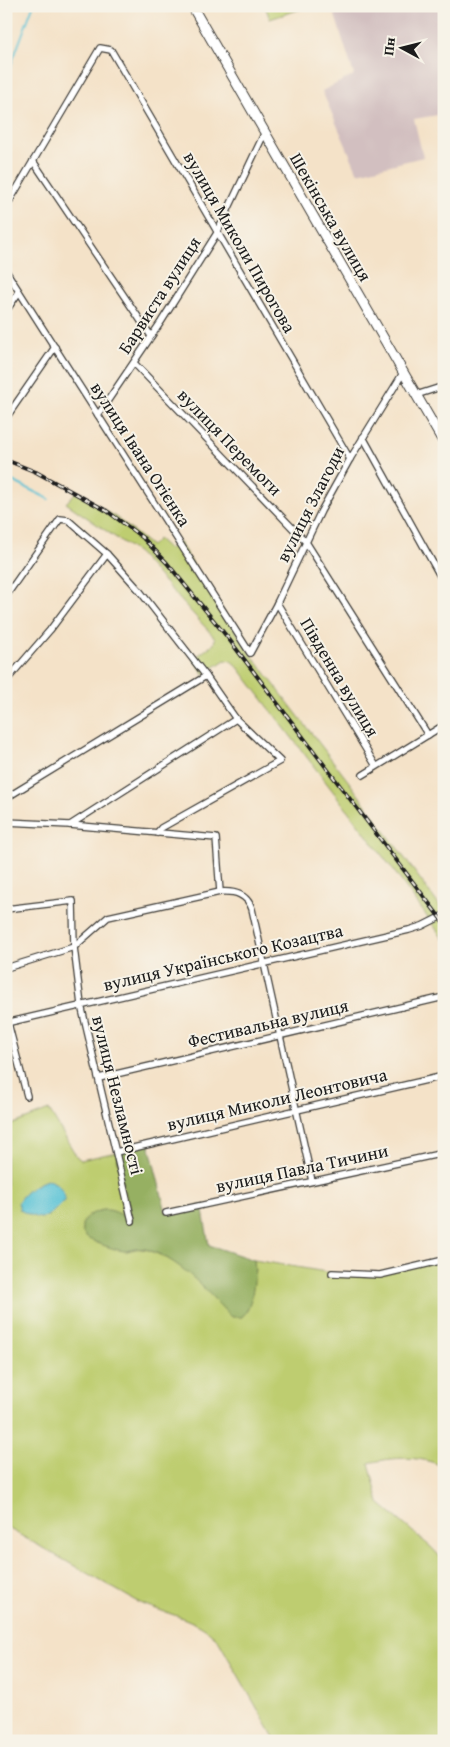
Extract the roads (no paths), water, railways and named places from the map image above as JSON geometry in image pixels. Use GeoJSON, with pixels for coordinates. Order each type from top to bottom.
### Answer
{"type":"FeatureCollection","features":[{"type":"Feature","properties":{"kind":"street","name":"Шекінська вулиця"},"geometry":{"type":"LineString","coordinates":[[192,6],[264,134],[444,443]]}},
{"type":"Feature","properties":{"kind":"street","name":"вулиця Миколи Пирогова"},"geometry":{"type":"LineString","coordinates":[[33,161],[100,48],[111,50],[350,458]]}},
{"type":"Feature","properties":{"kind":"street","name":"Барвиста вулиця"},"geometry":{"type":"LineString","coordinates":[[98,415],[134,363],[217,232],[264,134]]}},
{"type":"Feature","properties":{"kind":"street"},"geometry":{"type":"LineString","coordinates":[[6,206],[33,161],[151,336]]}},
{"type":"Feature","properties":{"kind":"street","name":"вулиця Івана Огієнка"},"geometry":{"type":"LineString","coordinates":[[6,272],[250,653]]}},
{"type":"Feature","properties":{"kind":"street"},"geometry":{"type":"LineString","coordinates":[[6,310],[19,292]]}},
{"type":"Feature","properties":{"kind":"street"},"geometry":{"type":"LineString","coordinates":[[6,418],[55,347]]}},
{"type":"Feature","properties":{"kind":"street","name":"вулиця Перемоги"},"geometry":{"type":"LineString","coordinates":[[134,363],[306,542],[428,735]]}},
{"type":"Feature","properties":{"kind":"street","name":"вулиця Злагоди"},"geometry":{"type":"LineString","coordinates":[[250,653],[277,603],[320,511],[350,458],[403,373]]}},
{"type":"Feature","properties":{"kind":"street"},"geometry":{"type":"LineString","coordinates":[[416,395],[444,386]]}},
{"type":"Feature","properties":{"kind":"street"},"geometry":{"type":"LineString","coordinates":[[363,437],[444,583]]}},
{"type":"Feature","properties":{"kind":"street"},"geometry":{"type":"LineString","coordinates":[[6,596],[60,519],[68,520],[107,554],[139,590],[206,676],[236,719],[280,761],[161,828],[156,833]]}},
{"type":"Feature","properties":{"kind":"street"},"geometry":{"type":"LineString","coordinates":[[6,681],[50,630],[107,554]]}},
{"type":"Feature","properties":{"kind":"street","name":"Південна вулиця"},"geometry":{"type":"LineString","coordinates":[[277,603],[376,766]]}},
{"type":"Feature","properties":{"kind":"street"},"geometry":{"type":"LineString","coordinates":[[6,798],[206,676]]}},
{"type":"Feature","properties":{"kind":"street"},"geometry":{"type":"LineString","coordinates":[[70,825],[236,719]]}},
{"type":"Feature","properties":{"kind":"street"},"geometry":{"type":"LineString","coordinates":[[363,775],[444,725]]}},
{"type":"Feature","properties":{"kind":"street"},"geometry":{"type":"LineString","coordinates":[[6,822],[70,825],[216,838],[220,892]]}},
{"type":"Feature","properties":{"kind":"street"},"geometry":{"type":"LineString","coordinates":[[6,968],[74,947],[108,917],[220,892],[237,893],[249,901],[312,1181]]}},
{"type":"Feature","properties":{"kind":"street","name":"вулиця Незламності"},"geometry":{"type":"LineString","coordinates":[[6,909],[73,901],[74,947],[80,1005],[132,1221]]}},
{"type":"Feature","properties":{"kind":"street","name":"вулиця Українського Козацтва"},"geometry":{"type":"LineString","coordinates":[[7,1023],[416,928],[444,915]]}},
{"type":"Feature","properties":{"kind":"street","name":"Фестивальна вулиця"},"geometry":{"type":"LineString","coordinates":[[99,1078],[444,997]]}},
{"type":"Feature","properties":{"kind":"street"},"geometry":{"type":"LineString","coordinates":[[7,1023],[27,1096]]}},
{"type":"Feature","properties":{"kind":"street","name":"вулиця Миколи Леонтовича"},"geometry":{"type":"LineString","coordinates":[[116,1152],[444,1076]]}},
{"type":"Feature","properties":{"kind":"street","name":"вулиця Павла Тичини"},"geometry":{"type":"LineString","coordinates":[[166,1213],[444,1153]]}},
{"type":"Feature","properties":{"kind":"street"},"geometry":{"type":"LineString","coordinates":[[332,1273],[380,1275],[444,1260]]}},
{"type":"Feature","properties":{"kind":"water"},"geometry":{"type":"Polygon","coordinates":[[[47,1180],[53,1182],[61,1189],[65,1198],[64,1201],[44,1218],[35,1217],[20,1210],[18,1202],[23,1195],[34,1186],[47,1180]]]}},
{"type":"Feature","properties":{"kind":"waterway"},"geometry":{"type":"LineString","coordinates":[[6,78],[33,6]]}},
{"type":"Feature","properties":{"kind":"waterway"},"geometry":{"type":"LineString","coordinates":[[6,478],[49,499]]}},
{"type":"Feature","properties":{"kind":"railway"},"geometry":{"type":"LineString","coordinates":[[6,460],[36,472],[107,511],[143,538],[167,563],[228,638],[444,923]]}}]}
